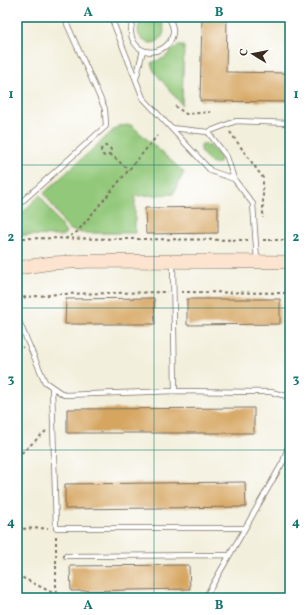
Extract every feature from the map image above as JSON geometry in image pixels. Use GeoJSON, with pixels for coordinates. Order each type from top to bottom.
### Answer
{"type":"FeatureCollection","features":[{"type":"Feature","properties":{"kind":"main road"},"geometry":{"type":"LineString","coordinates":[[17,268],[52,263],[84,261],[173,260],[290,262]]}},
{"type":"Feature","properties":{"kind":"lane"},"geometry":{"type":"LineString","coordinates":[[111,17],[143,98],[211,171],[234,179]]}},
{"type":"Feature","properties":{"kind":"lane"},"geometry":{"type":"LineString","coordinates":[[122,17],[135,19],[131,34],[133,41],[143,50],[157,51],[168,44],[173,32],[172,25],[168,17]]}},
{"type":"Feature","properties":{"kind":"lane"},"geometry":{"type":"LineString","coordinates":[[17,206],[106,126],[105,109],[67,24]]}},
{"type":"Feature","properties":{"kind":"lane"},"geometry":{"type":"LineString","coordinates":[[136,79],[143,50]]}},
{"type":"Feature","properties":{"kind":"lane"},"geometry":{"type":"LineString","coordinates":[[171,128],[208,132],[236,121],[290,123]]}},
{"type":"Feature","properties":{"kind":"lane"},"geometry":{"type":"LineString","coordinates":[[208,132],[228,157],[234,179],[253,204],[257,262]]}},
{"type":"Feature","properties":{"kind":"lane"},"geometry":{"type":"LineString","coordinates":[[173,260],[175,391]]}},
{"type":"Feature","properties":{"kind":"lane"},"geometry":{"type":"LineString","coordinates":[[17,317],[45,382],[64,395],[175,391],[270,392],[290,397]]}},
{"type":"Feature","properties":{"kind":"lane"},"geometry":{"type":"LineString","coordinates":[[52,387],[56,528],[244,528]]}},
{"type":"Feature","properties":{"kind":"lane"},"geometry":{"type":"LineString","coordinates":[[205,598],[283,462],[290,441]]}},
{"type":"Feature","properties":{"kind":"lane"},"geometry":{"type":"LineString","coordinates":[[66,556],[229,555]]}},
{"type":"Feature","properties":{"kind":"path"},"geometry":{"type":"LineString","coordinates":[[175,106],[186,114],[210,112]]}},
{"type":"Feature","properties":{"kind":"path"},"geometry":{"type":"LineString","coordinates":[[225,125],[263,178],[263,224]]}},
{"type":"Feature","properties":{"kind":"path"},"geometry":{"type":"LineString","coordinates":[[65,240],[77,232],[156,136]]}},
{"type":"Feature","properties":{"kind":"path"},"geometry":{"type":"LineString","coordinates":[[110,154],[110,148],[107,146],[102,148],[101,151],[103,155],[110,154],[129,170]]}},
{"type":"Feature","properties":{"kind":"path"},"geometry":{"type":"LineString","coordinates":[[17,238],[65,240],[290,240]]}},
{"type":"Feature","properties":{"kind":"path"},"geometry":{"type":"LineString","coordinates":[[17,298],[59,294],[174,292],[290,293]]}},
{"type":"Feature","properties":{"kind":"path"},"geometry":{"type":"LineString","coordinates":[[17,456],[53,424]]}},
{"type":"Feature","properties":{"kind":"path"},"geometry":{"type":"LineString","coordinates":[[17,529],[56,528],[56,589],[59,596]]}},
{"type":"Feature","properties":{"kind":"path"},"geometry":{"type":"LineString","coordinates":[[17,575],[64,598]]}},
{"type":"Feature","properties":{"kind":"green space"},"geometry":{"type":"Polygon","coordinates":[[[151,17],[160,21],[164,30],[160,39],[151,43],[142,39],[138,30],[142,21],[151,17]]]}},
{"type":"Feature","properties":{"kind":"green space"},"geometry":{"type":"Polygon","coordinates":[[[177,46],[184,46],[182,105],[154,71],[151,63],[164,58],[177,46]]]}},
{"type":"Feature","properties":{"kind":"green space"},"geometry":{"type":"Polygon","coordinates":[[[131,125],[184,172],[173,194],[135,196],[135,233],[82,233],[68,229],[44,193],[118,126],[131,125]]]}},
{"type":"Feature","properties":{"kind":"green space"},"geometry":{"type":"Polygon","coordinates":[[[201,145],[209,145],[220,157],[219,163],[212,164],[201,152],[201,145]]]}},
{"type":"Feature","properties":{"kind":"green space"},"geometry":{"type":"Polygon","coordinates":[[[40,195],[66,233],[62,236],[17,235],[17,218],[40,195]]]}},
{"type":"Feature","properties":{"kind":"building"},"geometry":{"type":"Polygon","coordinates":[[[202,17],[227,17],[226,72],[290,73],[290,102],[200,101],[202,17]]]}},
{"type":"Feature","properties":{"kind":"building"},"geometry":{"type":"Polygon","coordinates":[[[218,207],[218,233],[146,234],[145,208],[218,207]]]}},
{"type":"Feature","properties":{"kind":"building"},"geometry":{"type":"Polygon","coordinates":[[[154,298],[155,324],[65,324],[66,299],[154,298]]]}},
{"type":"Feature","properties":{"kind":"building"},"geometry":{"type":"Polygon","coordinates":[[[187,299],[280,299],[280,324],[187,325],[187,299]]]}},
{"type":"Feature","properties":{"kind":"building"},"geometry":{"type":"Polygon","coordinates":[[[254,408],[254,433],[67,433],[67,409],[254,408]]]}},
{"type":"Feature","properties":{"kind":"building"},"geometry":{"type":"Polygon","coordinates":[[[245,482],[246,507],[65,509],[65,484],[245,482]]]}},
{"type":"Feature","properties":{"kind":"building"},"geometry":{"type":"Polygon","coordinates":[[[189,565],[190,589],[71,591],[70,566],[189,565]]]}}]}
